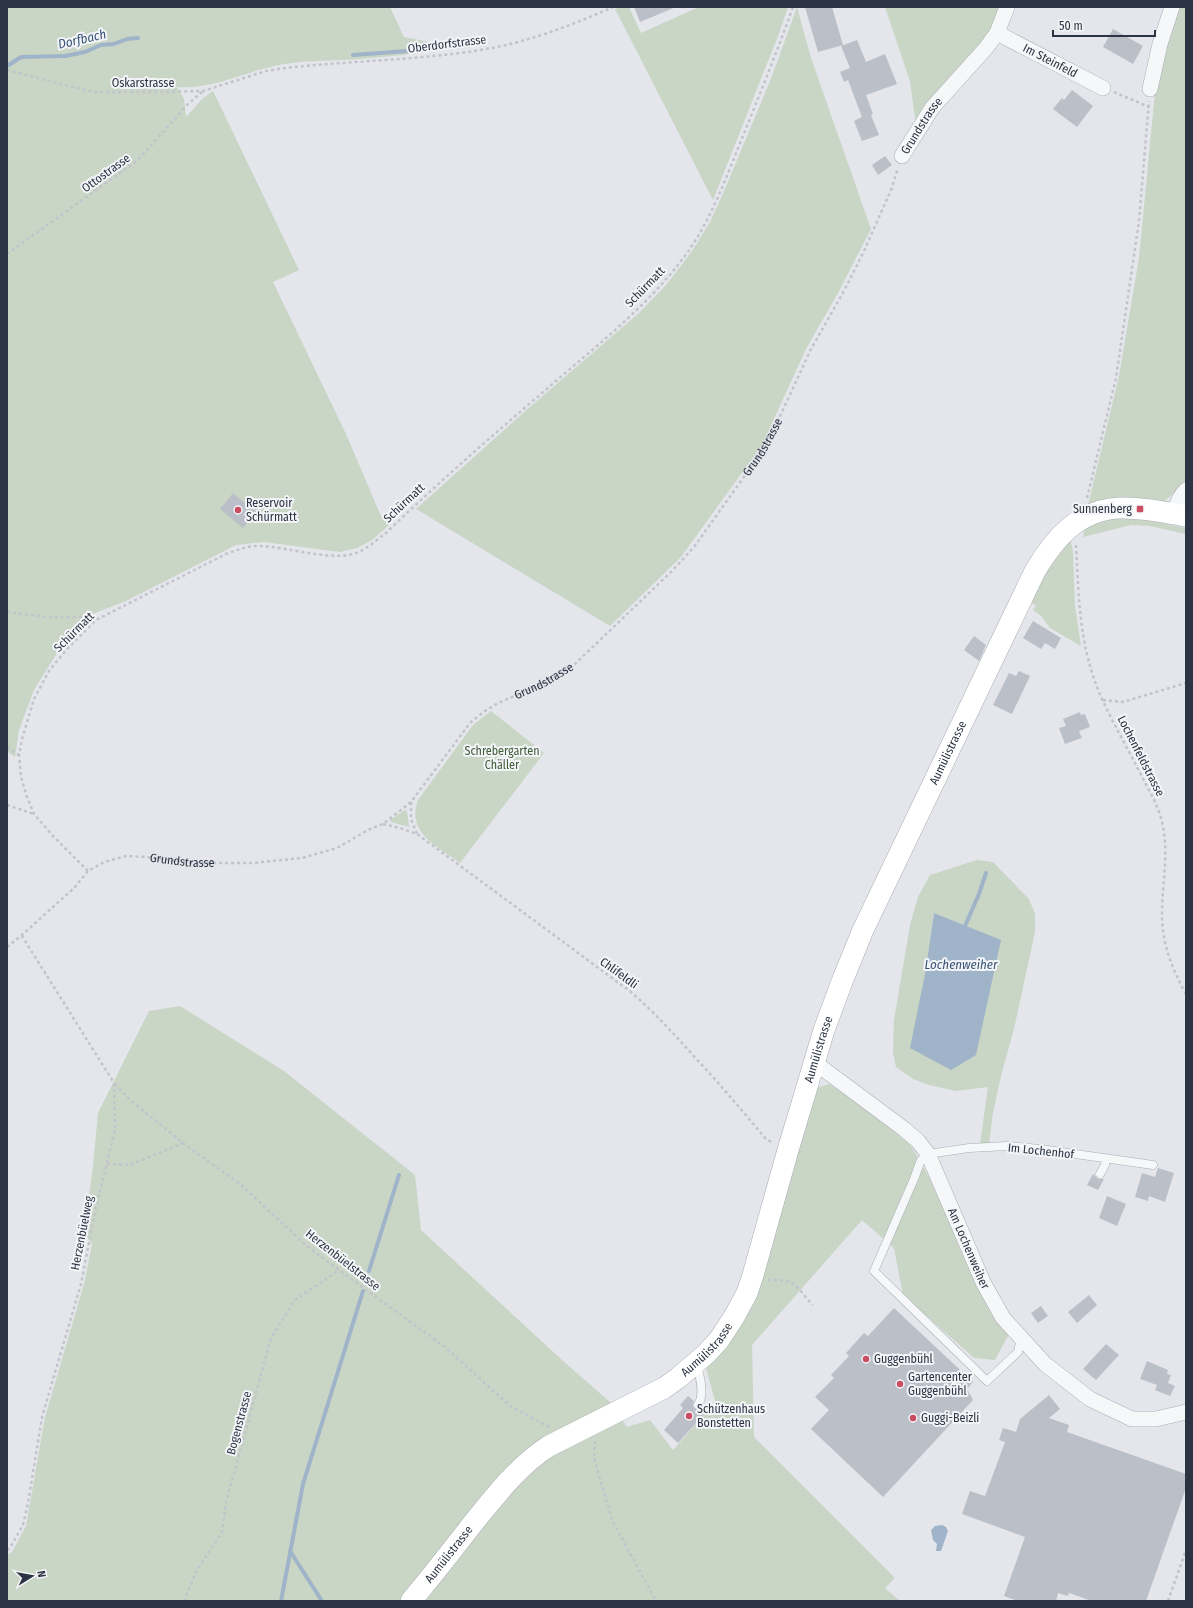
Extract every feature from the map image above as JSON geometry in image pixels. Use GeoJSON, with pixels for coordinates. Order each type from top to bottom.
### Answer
{"type":"FeatureCollection","features":[{"type":"Feature","properties":{"kind":"main road","name":"Aumülistrasse"},"geometry":{"type":"LineString","coordinates":[[411,1601],[519,1469],[539,1452],[664,1388],[696,1363],[719,1340],[742,1302],[751,1280],[814,1062],[843,979],[863,930],[1029,583],[1047,551],[1059,536],[1079,521],[1101,511],[1120,508],[1181,515]]}},
{"type":"Feature","properties":{"kind":"street","name":"Grundstrasse"},"geometry":{"type":"LineString","coordinates":[[902,156],[932,108],[986,48],[997,33],[1007,7]]}},
{"type":"Feature","properties":{"kind":"street"},"geometry":{"type":"LineString","coordinates":[[1150,89],[1160,44],[1172,7]]}},
{"type":"Feature","properties":{"kind":"street","name":"Im Steinfeld"},"geometry":{"type":"LineString","coordinates":[[997,33],[1102,88]]}},
{"type":"Feature","properties":{"kind":"street","name":"Aumülistrasse"},"geometry":{"type":"LineString","coordinates":[[1181,515],[1176,507],[1179,498],[1186,490]]}},
{"type":"Feature","properties":{"kind":"street","name":"Am Lochenweiher"},"geometry":{"type":"LineString","coordinates":[[814,1062],[904,1129],[918,1141],[928,1154],[983,1282],[1003,1318],[1045,1364],[1090,1399],[1132,1419],[1156,1419],[1186,1412]]}},
{"type":"Feature","properties":{"kind":"lane","name":"Im Lochenhof"},"geometry":{"type":"LineString","coordinates":[[928,1154],[969,1148],[1007,1146],[1040,1149],[1153,1165]]}},
{"type":"Feature","properties":{"kind":"lane"},"geometry":{"type":"LineString","coordinates":[[928,1154],[921,1160],[874,1271],[987,1381],[1018,1352],[1021,1337]]}},
{"type":"Feature","properties":{"kind":"lane"},"geometry":{"type":"LineString","coordinates":[[1100,1174],[1105,1165],[1106,1159]]}},
{"type":"Feature","properties":{"kind":"lane"},"geometry":{"type":"LineString","coordinates":[[696,1363],[700,1376],[701,1400],[698,1405]]}},
{"type":"Feature","properties":{"kind":"path","name":"Oberdorfstrasse"},"geometry":{"type":"LineString","coordinates":[[278,69],[406,59],[493,48],[563,27],[613,7]]}},
{"type":"Feature","properties":{"kind":"path","name":"Schürmatt"},"geometry":{"type":"LineString","coordinates":[[88,870],[53,836],[34,814],[26,797],[21,777],[19,756],[22,740],[34,699],[49,671],[67,649],[96,620],[228,553],[243,548],[257,546],[345,556],[358,552],[372,544],[509,420],[635,311],[664,283],[699,235],[724,184],[793,7]]}},
{"type":"Feature","properties":{"kind":"path","name":"Oskarstrasse"},"geometry":{"type":"LineString","coordinates":[[7,70],[93,92],[160,92],[203,91],[266,71],[278,69]]}},
{"type":"Feature","properties":{"kind":"path"},"geometry":{"type":"LineString","coordinates":[[1102,88],[1149,107]]}},
{"type":"Feature","properties":{"kind":"path","name":"Lochenfeldstrasse"},"geometry":{"type":"LineString","coordinates":[[1150,89],[1139,221],[1116,378],[1087,494],[1085,508],[1079,521],[1076,545],[1080,618],[1087,659],[1102,700],[1152,797],[1161,818],[1166,847],[1166,872],[1162,914],[1163,932],[1167,952],[1176,975],[1186,994]]}},
{"type":"Feature","properties":{"kind":"path","name":"Ottostrasse"},"geometry":{"type":"LineString","coordinates":[[7,254],[138,160],[188,104],[203,91]]}},
{"type":"Feature","properties":{"kind":"path","name":"Grundstrasse"},"geometry":{"type":"LineString","coordinates":[[7,947],[74,888],[88,870],[104,862],[126,856],[193,863],[252,863],[302,858],[337,848],[368,830],[383,824],[411,802],[470,723],[485,711],[498,703],[542,684],[575,664],[694,547],[762,453],[810,351],[845,289],[864,251],[891,190],[902,156]]}},
{"type":"Feature","properties":{"kind":"path"},"geometry":{"type":"LineString","coordinates":[[7,612],[46,616],[85,617],[96,620]]}},
{"type":"Feature","properties":{"kind":"path"},"geometry":{"type":"LineString","coordinates":[[1102,700],[1123,702],[1186,684]]}},
{"type":"Feature","properties":{"kind":"path"},"geometry":{"type":"LineString","coordinates":[[7,746],[19,756]]}},
{"type":"Feature","properties":{"kind":"path"},"geometry":{"type":"LineString","coordinates":[[411,802],[411,819],[417,834]]}},
{"type":"Feature","properties":{"kind":"path"},"geometry":{"type":"LineString","coordinates":[[7,805],[34,814]]}},
{"type":"Feature","properties":{"kind":"path"},"geometry":{"type":"LineString","coordinates":[[383,824],[417,834]]}},
{"type":"Feature","properties":{"kind":"path","name":"Chlifeldli"},"geometry":{"type":"LineString","coordinates":[[417,834],[645,1004],[724,1089],[765,1138],[788,1150]]}},
{"type":"Feature","properties":{"kind":"path"},"geometry":{"type":"LineString","coordinates":[[22,935],[114,1083]]}},
{"type":"Feature","properties":{"kind":"path","name":"Herzenbüelstrasse"},"geometry":{"type":"LineString","coordinates":[[114,1083],[129,1098],[183,1143],[240,1184],[308,1246],[445,1347],[510,1406],[541,1424],[570,1435]]}},
{"type":"Feature","properties":{"kind":"path","name":"Herzenbüelweg"},"geometry":{"type":"LineString","coordinates":[[7,1550],[10,1548],[23,1525],[42,1417],[81,1284],[96,1207],[115,1130],[114,1083]]}},
{"type":"Feature","properties":{"kind":"path"},"geometry":{"type":"LineString","coordinates":[[107,1164],[130,1165],[183,1143]]}},
{"type":"Feature","properties":{"kind":"path","name":"Bogenstrasse"},"geometry":{"type":"LineString","coordinates":[[184,1601],[197,1570],[222,1532],[226,1502],[271,1338],[295,1300],[339,1270]]}},
{"type":"Feature","properties":{"kind":"path"},"geometry":{"type":"LineString","coordinates":[[751,1280],[784,1280],[792,1282],[798,1286],[802,1294],[813,1305]]}},
{"type":"Feature","properties":{"kind":"path"},"geometry":{"type":"LineString","coordinates":[[596,1422],[594,1458],[612,1520],[656,1601]]}},
{"type":"Feature","properties":{"kind":"path"},"geometry":{"type":"LineString","coordinates":[[1168,1601],[1186,1550]]}},
{"type":"Feature","properties":{"kind":"green space"},"geometry":{"type":"Polygon","coordinates":[[[7,7],[390,7],[404,37],[439,44],[469,45],[470,47],[374,58],[284,64],[218,83],[204,86],[177,87],[184,99],[186,117],[202,99],[213,91],[299,270],[273,282],[346,434],[381,516],[389,525],[372,540],[357,548],[340,552],[264,542],[236,545],[126,601],[90,615],[62,645],[34,690],[19,730],[15,757],[7,751],[7,7]]]}},
{"type":"Feature","properties":{"kind":"green space"},"geometry":{"type":"Polygon","coordinates":[[[620,7],[629,7],[641,33],[699,7],[788,7],[713,200],[615,9],[620,7]]]}},
{"type":"Feature","properties":{"kind":"green space"},"geometry":{"type":"Polygon","coordinates":[[[797,7],[811,58],[871,229],[838,293],[806,349],[762,445],[681,557],[610,626],[416,509],[531,406],[639,313],[666,285],[684,262],[711,220],[725,189],[772,76],[797,7]]]}},
{"type":"Feature","properties":{"kind":"green space"},"geometry":{"type":"Polygon","coordinates":[[[885,7],[1003,7],[988,37],[916,126],[910,81],[885,7]]]}},
{"type":"Feature","properties":{"kind":"green space"},"geometry":{"type":"Polygon","coordinates":[[[1179,7],[1186,7],[1186,481],[1163,503],[1088,505],[1119,376],[1139,258],[1155,92],[1168,37],[1179,7]]]}},
{"type":"Feature","properties":{"kind":"green space"},"geometry":{"type":"Polygon","coordinates":[[[1138,518],[1186,528],[1186,534],[1150,526],[1131,525],[1083,537],[1085,528],[1110,519],[1138,518]]]}},
{"type":"Feature","properties":{"kind":"green space"},"geometry":{"type":"Polygon","coordinates":[[[1067,541],[1071,542],[1073,552],[1075,606],[1081,646],[1050,628],[1041,616],[1033,610],[1036,606],[1031,602],[1047,569],[1067,541]]]}},
{"type":"Feature","properties":{"kind":"green space","name":"Schrebergarten Chäller"},"geometry":{"type":"Polygon","coordinates":[[[491,711],[544,753],[460,863],[426,838],[416,821],[415,811],[418,800],[473,725],[491,711]]]}},
{"type":"Feature","properties":{"kind":"green space"},"geometry":{"type":"Polygon","coordinates":[[[405,810],[407,811],[409,827],[391,822],[390,820],[405,810]]]}},
{"type":"Feature","properties":{"kind":"green space"},"geometry":{"type":"Polygon","coordinates":[[[977,860],[993,862],[1029,899],[1035,914],[1035,932],[1014,1029],[993,1112],[989,1144],[980,1144],[988,1087],[956,1091],[929,1085],[913,1079],[896,1067],[893,1053],[894,1020],[910,925],[918,897],[930,875],[977,860]],[[934,913],[925,974],[965,926],[934,913]]]}},
{"type":"Feature","properties":{"kind":"green space"},"geometry":{"type":"Polygon","coordinates":[[[180,1006],[284,1071],[415,1175],[421,1230],[562,1360],[610,1402],[627,1427],[650,1420],[673,1450],[706,1412],[709,1416],[718,1412],[706,1368],[731,1338],[814,1089],[829,1084],[871,1112],[910,1144],[929,1177],[995,1319],[1003,1325],[1008,1336],[995,1360],[974,1358],[903,1295],[894,1248],[862,1220],[752,1345],[754,1437],[895,1578],[885,1588],[900,1601],[7,1601],[7,1555],[12,1552],[26,1526],[45,1417],[84,1284],[92,1244],[84,1233],[98,1113],[149,1011],[180,1006]]]}},
{"type":"Feature","properties":{"kind":"water","name":"Lochenweiher"},"geometry":{"type":"Polygon","coordinates":[[[934,913],[1001,940],[976,1055],[951,1070],[910,1048],[925,974],[934,913]]]}},
{"type":"Feature","properties":{"kind":"water"},"geometry":{"type":"Polygon","coordinates":[[[942,1525],[946,1527],[948,1531],[941,1551],[936,1551],[937,1544],[933,1540],[931,1530],[935,1526],[942,1525]]]}},
{"type":"Feature","properties":{"kind":"building"},"geometry":{"type":"Polygon","coordinates":[[[634,7],[676,7],[640,22],[634,7]]]}},
{"type":"Feature","properties":{"kind":"building"},"geometry":{"type":"Polygon","coordinates":[[[805,7],[832,7],[843,45],[818,52],[805,7]]]}},
{"type":"Feature","properties":{"kind":"building"},"geometry":{"type":"Polygon","coordinates":[[[1113,29],[1143,46],[1133,64],[1103,47],[1113,29]]]}},
{"type":"Feature","properties":{"kind":"building"},"geometry":{"type":"Polygon","coordinates":[[[857,40],[866,62],[885,54],[897,84],[866,95],[873,114],[871,115],[879,135],[862,141],[854,121],[862,117],[848,80],[844,82],[840,72],[850,68],[841,46],[857,40]]]}},
{"type":"Feature","properties":{"kind":"building"},"geometry":{"type":"Polygon","coordinates":[[[1072,90],[1093,106],[1077,127],[1053,109],[1062,98],[1064,100],[1072,90]]]}},
{"type":"Feature","properties":{"kind":"building"},"geometry":{"type":"Polygon","coordinates":[[[885,156],[892,165],[878,175],[872,165],[885,156]]]}},
{"type":"Feature","properties":{"kind":"building","name":"Reservoir Schürmatt"},"geometry":{"type":"Polygon","coordinates":[[[233,493],[256,512],[243,528],[220,509],[233,493]]]}},
{"type":"Feature","properties":{"kind":"building"},"geometry":{"type":"Polygon","coordinates":[[[1033,621],[1061,638],[1055,649],[1045,643],[1041,649],[1023,638],[1033,621]]]}},
{"type":"Feature","properties":{"kind":"building"},"geometry":{"type":"Polygon","coordinates":[[[974,636],[986,645],[979,661],[964,650],[974,636]]]}},
{"type":"Feature","properties":{"kind":"building"},"geometry":{"type":"Polygon","coordinates":[[[1019,671],[1030,676],[1012,714],[993,705],[1009,673],[1016,676],[1019,671]]]}},
{"type":"Feature","properties":{"kind":"building"},"geometry":{"type":"Polygon","coordinates":[[[1080,712],[1081,715],[1085,714],[1090,727],[1079,731],[1082,738],[1065,744],[1059,728],[1066,726],[1063,719],[1080,712]]]}},
{"type":"Feature","properties":{"kind":"building"},"geometry":{"type":"Polygon","coordinates":[[[1158,1168],[1174,1173],[1165,1202],[1149,1196],[1148,1201],[1135,1197],[1142,1173],[1155,1177],[1158,1168]]]}},
{"type":"Feature","properties":{"kind":"building"},"geometry":{"type":"Polygon","coordinates":[[[1093,1174],[1098,1179],[1104,1179],[1098,1190],[1087,1185],[1093,1174]]]}},
{"type":"Feature","properties":{"kind":"building"},"geometry":{"type":"Polygon","coordinates":[[[1107,1196],[1126,1204],[1117,1226],[1099,1218],[1107,1196]]]}},
{"type":"Feature","properties":{"kind":"building"},"geometry":{"type":"Polygon","coordinates":[[[1089,1295],[1097,1305],[1077,1323],[1068,1312],[1089,1295]]]}},
{"type":"Feature","properties":{"kind":"building"},"geometry":{"type":"Polygon","coordinates":[[[1041,1306],[1048,1316],[1038,1323],[1031,1313],[1041,1306]]]}},
{"type":"Feature","properties":{"kind":"building"},"geometry":{"type":"Polygon","coordinates":[[[894,1308],[973,1382],[967,1389],[973,1400],[883,1497],[811,1429],[829,1410],[815,1397],[834,1378],[831,1375],[849,1356],[846,1353],[864,1333],[868,1336],[894,1308]]]}},
{"type":"Feature","properties":{"kind":"building"},"geometry":{"type":"Polygon","coordinates":[[[1106,1344],[1119,1355],[1096,1380],[1083,1369],[1106,1344]]]}},
{"type":"Feature","properties":{"kind":"building"},"geometry":{"type":"Polygon","coordinates":[[[1147,1361],[1168,1370],[1167,1374],[1171,1375],[1168,1383],[1175,1386],[1170,1396],[1155,1390],[1157,1385],[1140,1379],[1147,1361]]]}},
{"type":"Feature","properties":{"kind":"building"},"geometry":{"type":"Polygon","coordinates":[[[1049,1395],[1060,1409],[1049,1418],[1069,1425],[1067,1432],[1186,1474],[1186,1488],[1146,1601],[1092,1601],[1069,1593],[1068,1596],[1058,1593],[1056,1601],[1018,1601],[1004,1596],[1025,1537],[962,1514],[970,1491],[985,1496],[1005,1442],[999,1440],[1003,1428],[1016,1432],[1020,1419],[1049,1395]]]}},
{"type":"Feature","properties":{"kind":"building","name":"Schützenhaus Bonstetten"},"geometry":{"type":"Polygon","coordinates":[[[688,1396],[694,1401],[694,1408],[698,1410],[702,1409],[706,1412],[678,1443],[664,1430],[683,1408],[680,1405],[688,1396]]]}},
{"type":"Feature","properties":{"kind":"waterway","name":"Dorfbach"},"geometry":{"type":"LineString","coordinates":[[9,65],[21,57],[65,56],[85,52],[101,45],[114,44],[127,39],[138,38]]}},
{"type":"Feature","properties":{"kind":"waterway","name":"Dorfbach"},"geometry":{"type":"LineString","coordinates":[[353,55],[421,50]]}},
{"type":"Feature","properties":{"kind":"waterway"},"geometry":{"type":"LineString","coordinates":[[965,926],[979,894],[986,873]]}},
{"type":"Feature","properties":{"kind":"waterway"},"geometry":{"type":"LineString","coordinates":[[369,1271],[399,1175]]}},
{"type":"Feature","properties":{"kind":"waterway"},"geometry":{"type":"LineString","coordinates":[[281,1601],[303,1484],[363,1291]]}},
{"type":"Feature","properties":{"kind":"waterway"},"geometry":{"type":"LineString","coordinates":[[290,1551],[322,1601]]}},
{"type":"Feature","properties":{"kind":"place","name":"Sunnenberg"},"geometry":{"type":"Point","coordinates":[1140,509]}},
{"type":"Feature","properties":{"kind":"place","name":"Reservoir Schürmatt"},"geometry":{"type":"Point","coordinates":[238,510]}},
{"type":"Feature","properties":{"kind":"place","name":"Guggenbühl"},"geometry":{"type":"Point","coordinates":[866,1359]}},
{"type":"Feature","properties":{"kind":"place","name":"Gartencenter Guggenbühl"},"geometry":{"type":"Point","coordinates":[900,1384]}},
{"type":"Feature","properties":{"kind":"place","name":"Schützenhaus Bonstetten"},"geometry":{"type":"Point","coordinates":[689,1416]}},
{"type":"Feature","properties":{"kind":"place","name":"Guggi-Beizli"},"geometry":{"type":"Point","coordinates":[913,1418]}}]}
